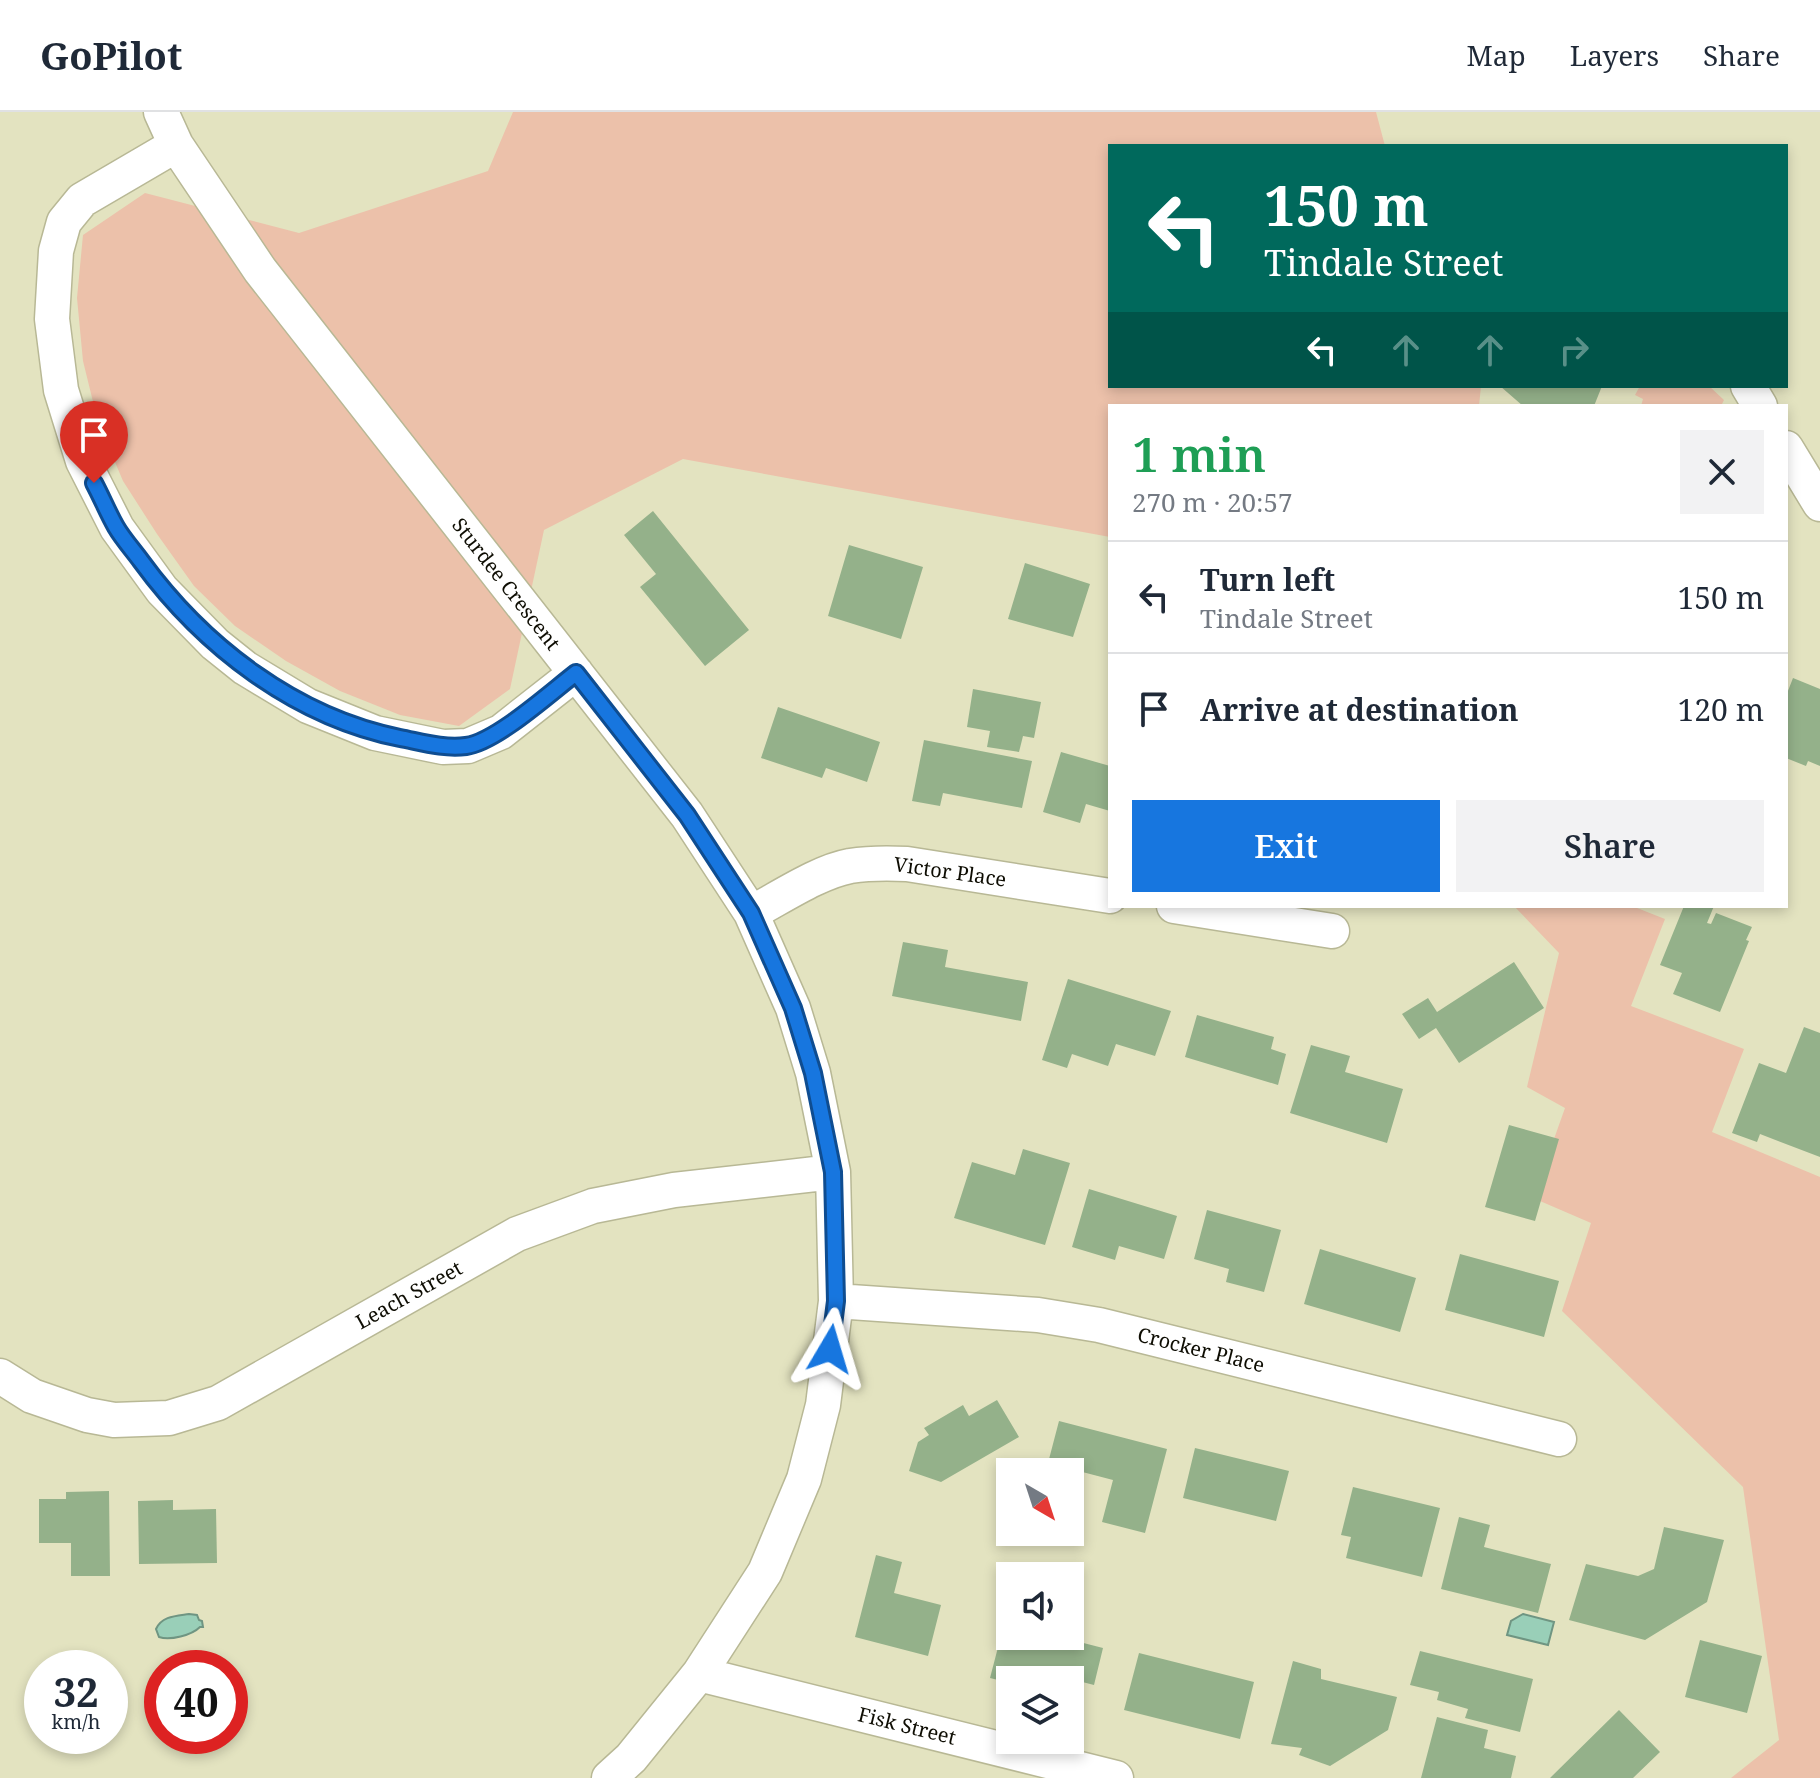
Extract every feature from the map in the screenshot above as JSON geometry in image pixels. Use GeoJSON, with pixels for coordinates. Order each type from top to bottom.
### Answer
{"type":"FeatureCollection","features":[{"type":"Feature","properties":{"kind":"street","name":"Sturdee Crescent"},"geometry":{"type":"LineString","coordinates":[[161,112],[176,145],[260,270],[687,815],[751,913],[793,1008],[813,1073],[833,1172],[836,1301],[823,1405],[804,1479],[765,1572],[699,1674],[631,1758],[609,1778]]}},
{"type":"Feature","properties":{"kind":"street"},"geometry":{"type":"LineString","coordinates":[[176,145],[82,200],[64,222],[56,251],[52,319],[61,390],[83,461],[117,528],[162,590],[215,644],[245,668],[308,706],[375,733],[443,747],[468,746],[501,732],[576,673]]}},
{"type":"Feature","properties":{"kind":"street"},"geometry":{"type":"LineString","coordinates":[[1788,451],[1820,504]]}},
{"type":"Feature","properties":{"kind":"street","name":"Victor Place"},"geometry":{"type":"LineString","coordinates":[[751,913],[810,881],[847,867],[886,863],[1108,896]]}},
{"type":"Feature","properties":{"kind":"street"},"geometry":{"type":"LineString","coordinates":[[1187,908],[1332,931]]}},
{"type":"Feature","properties":{"kind":"street","name":"Leach Street"},"geometry":{"type":"LineString","coordinates":[[0,1376],[32,1396],[87,1415],[114,1420],[169,1418],[218,1403],[517,1234],[593,1206],[674,1190],[833,1172]]}},
{"type":"Feature","properties":{"kind":"street","name":"Crocker Place"},"geometry":{"type":"LineString","coordinates":[[836,1301],[1038,1315],[1099,1325],[1559,1439]]}},
{"type":"Feature","properties":{"kind":"street","name":"Fisk Street"},"geometry":{"type":"LineString","coordinates":[[699,1674],[1116,1778]]}},
{"type":"Feature","properties":{"kind":"shaded area"},"geometry":{"type":"Polygon","coordinates":[[[513,112],[1376,112],[1384,144],[1108,144],[1108,388],[1481,388],[1479,404],[1108,404],[1108,537],[683,459],[544,530],[510,689],[459,726],[400,715],[340,691],[286,661],[235,626],[194,586],[157,534],[123,481],[98,422],[83,361],[77,298],[83,235],[145,193],[299,233],[488,171],[513,112]]]}},
{"type":"Feature","properties":{"kind":"shaded area"},"geometry":{"type":"Polygon","coordinates":[[[1639,388],[1711,388],[1724,400],[1722,404],[1642,404],[1643,399],[1635,395],[1639,388]]]}},
{"type":"Feature","properties":{"kind":"shaded area"},"geometry":{"type":"Polygon","coordinates":[[[1516,908],[1637,908],[1665,919],[1631,1006],[1744,1049],[1712,1132],[1820,1177],[1820,1778],[1731,1778],[1779,1740],[1743,1487],[1562,1311],[1591,1223],[1533,1198],[1565,1108],[1527,1087],[1559,953],[1516,908]]]}},
{"type":"Feature","properties":{"kind":"shaded area"},"geometry":{"type":"Polygon","coordinates":[[[1523,1614],[1554,1622],[1548,1645],[1507,1635],[1511,1621],[1523,1614]]]}},
{"type":"Feature","properties":{"kind":"shaded area"},"geometry":{"type":"Polygon","coordinates":[[[197,1615],[203,1627],[181,1636],[159,1637],[156,1629],[162,1621],[197,1615]]]}},
{"type":"Feature","properties":{"kind":"building"},"geometry":{"type":"Polygon","coordinates":[[[1502,388],[1601,388],[1595,404],[1521,404],[1502,388]]]}},
{"type":"Feature","properties":{"kind":"building"},"geometry":{"type":"Polygon","coordinates":[[[653,511],[749,630],[705,666],[640,587],[656,574],[624,535],[653,511]]]}},
{"type":"Feature","properties":{"kind":"building"},"geometry":{"type":"Polygon","coordinates":[[[849,545],[923,567],[901,639],[828,616],[849,545]]]}},
{"type":"Feature","properties":{"kind":"building"},"geometry":{"type":"Polygon","coordinates":[[[1025,563],[1090,584],[1073,637],[1008,619],[1025,563]]]}},
{"type":"Feature","properties":{"kind":"building"},"geometry":{"type":"Polygon","coordinates":[[[1793,678],[1820,689],[1820,766],[1808,761],[1806,766],[1788,759],[1788,691],[1793,678]]]}},
{"type":"Feature","properties":{"kind":"building"},"geometry":{"type":"Polygon","coordinates":[[[973,689],[1041,702],[1034,738],[1023,736],[1019,752],[987,747],[990,731],[967,727],[973,689]]]}},
{"type":"Feature","properties":{"kind":"building"},"geometry":{"type":"Polygon","coordinates":[[[778,707],[880,742],[867,782],[826,768],[822,778],[761,758],[778,707]]]}},
{"type":"Feature","properties":{"kind":"building"},"geometry":{"type":"Polygon","coordinates":[[[924,740],[1032,761],[1022,808],[943,793],[940,806],[912,801],[924,740]]]}},
{"type":"Feature","properties":{"kind":"building"},"geometry":{"type":"Polygon","coordinates":[[[1061,752],[1108,765],[1108,810],[1086,804],[1080,823],[1043,812],[1061,752]]]}},
{"type":"Feature","properties":{"kind":"building"},"geometry":{"type":"Polygon","coordinates":[[[1683,908],[1713,908],[1707,923],[1711,924],[1716,913],[1752,927],[1720,1012],[1673,994],[1682,973],[1660,965],[1683,908]]]}},
{"type":"Feature","properties":{"kind":"building"},"geometry":{"type":"Polygon","coordinates":[[[903,942],[948,950],[945,967],[1028,982],[1021,1021],[892,996],[903,942]]]}},
{"type":"Feature","properties":{"kind":"building"},"geometry":{"type":"Polygon","coordinates":[[[1514,962],[1544,1008],[1459,1063],[1436,1028],[1419,1039],[1402,1014],[1428,998],[1437,1012],[1514,962]]]}},
{"type":"Feature","properties":{"kind":"building"},"geometry":{"type":"Polygon","coordinates":[[[1068,979],[1171,1011],[1155,1056],[1116,1044],[1108,1066],[1072,1054],[1067,1068],[1042,1060],[1068,979]]]}},
{"type":"Feature","properties":{"kind":"building"},"geometry":{"type":"Polygon","coordinates":[[[1197,1015],[1274,1037],[1271,1049],[1286,1054],[1278,1085],[1185,1057],[1197,1015]]]}},
{"type":"Feature","properties":{"kind":"building"},"geometry":{"type":"Polygon","coordinates":[[[1804,1027],[1820,1033],[1820,1157],[1760,1134],[1757,1142],[1732,1133],[1759,1063],[1786,1073],[1804,1027]]]}},
{"type":"Feature","properties":{"kind":"building"},"geometry":{"type":"Polygon","coordinates":[[[1311,1045],[1350,1056],[1345,1072],[1403,1089],[1387,1143],[1290,1113],[1311,1045]]]}},
{"type":"Feature","properties":{"kind":"building"},"geometry":{"type":"Polygon","coordinates":[[[1509,1125],[1559,1139],[1535,1221],[1485,1207],[1509,1125]]]}},
{"type":"Feature","properties":{"kind":"building"},"geometry":{"type":"Polygon","coordinates":[[[1023,1149],[1070,1163],[1045,1245],[954,1218],[972,1162],[1015,1175],[1023,1149]]]}},
{"type":"Feature","properties":{"kind":"building"},"geometry":{"type":"Polygon","coordinates":[[[1089,1189],[1177,1216],[1164,1259],[1119,1246],[1115,1260],[1072,1247],[1089,1189]]]}},
{"type":"Feature","properties":{"kind":"building"},"geometry":{"type":"Polygon","coordinates":[[[1207,1210],[1281,1230],[1264,1292],[1226,1282],[1229,1269],[1194,1259],[1207,1210]]]}},
{"type":"Feature","properties":{"kind":"building"},"geometry":{"type":"Polygon","coordinates":[[[1320,1249],[1416,1278],[1400,1332],[1304,1304],[1320,1249]]]}},
{"type":"Feature","properties":{"kind":"building"},"geometry":{"type":"Polygon","coordinates":[[[1460,1254],[1559,1281],[1544,1337],[1445,1310],[1460,1254]]]}},
{"type":"Feature","properties":{"kind":"building"},"geometry":{"type":"Polygon","coordinates":[[[997,1400],[1019,1437],[941,1482],[909,1471],[918,1442],[929,1435],[924,1428],[963,1405],[969,1416],[997,1400]]]}},
{"type":"Feature","properties":{"kind":"building"},"geometry":{"type":"Polygon","coordinates":[[[1059,1421],[1167,1449],[1145,1533],[1102,1522],[1113,1480],[1084,1472],[1084,1458],[1049,1458],[1059,1421]]]}},
{"type":"Feature","properties":{"kind":"building"},"geometry":{"type":"Polygon","coordinates":[[[1195,1448],[1289,1471],[1276,1521],[1183,1498],[1195,1448]]]}},
{"type":"Feature","properties":{"kind":"building"},"geometry":{"type":"Polygon","coordinates":[[[1353,1487],[1440,1508],[1422,1577],[1346,1558],[1351,1537],[1341,1535],[1353,1487]]]}},
{"type":"Feature","properties":{"kind":"building"},"geometry":{"type":"Polygon","coordinates":[[[109,1491],[110,1576],[71,1576],[71,1543],[39,1543],[39,1499],[66,1499],[66,1492],[109,1491]]]}},
{"type":"Feature","properties":{"kind":"building"},"geometry":{"type":"Polygon","coordinates":[[[173,1500],[173,1510],[216,1509],[217,1563],[139,1564],[138,1501],[173,1500]]]}},
{"type":"Feature","properties":{"kind":"building"},"geometry":{"type":"Polygon","coordinates":[[[1459,1517],[1490,1525],[1484,1547],[1551,1564],[1538,1613],[1441,1589],[1459,1517]]]}},
{"type":"Feature","properties":{"kind":"building"},"geometry":{"type":"Polygon","coordinates":[[[1664,1527],[1724,1540],[1707,1602],[1645,1640],[1569,1620],[1586,1564],[1638,1576],[1654,1569],[1664,1527]]]}},
{"type":"Feature","properties":{"kind":"building"},"geometry":{"type":"Polygon","coordinates":[[[876,1555],[902,1562],[894,1593],[941,1605],[928,1656],[855,1637],[876,1555]]]}},
{"type":"Feature","properties":{"kind":"building"},"geometry":{"type":"Polygon","coordinates":[[[1700,1640],[1762,1656],[1747,1713],[1685,1697],[1700,1640]]]}},
{"type":"Feature","properties":{"kind":"building"},"geometry":{"type":"Polygon","coordinates":[[[1084,1643],[1103,1648],[1094,1685],[1084,1682],[1084,1666],[996,1666],[996,1680],[990,1678],[997,1650],[1084,1650],[1084,1643]]]}},
{"type":"Feature","properties":{"kind":"building"},"geometry":{"type":"Polygon","coordinates":[[[1420,1651],[1533,1679],[1520,1732],[1465,1718],[1468,1709],[1437,1700],[1439,1692],[1410,1685],[1420,1651]]]}},
{"type":"Feature","properties":{"kind":"building"},"geometry":{"type":"Polygon","coordinates":[[[1139,1653],[1254,1682],[1240,1739],[1124,1710],[1139,1653]]]}},
{"type":"Feature","properties":{"kind":"building"},"geometry":{"type":"Polygon","coordinates":[[[1293,1661],[1321,1669],[1321,1679],[1397,1697],[1388,1730],[1330,1766],[1299,1755],[1302,1748],[1271,1744],[1293,1661]]]}},
{"type":"Feature","properties":{"kind":"building"},"geometry":{"type":"Polygon","coordinates":[[[1619,1710],[1660,1752],[1633,1778],[1550,1778],[1619,1710]]]}},
{"type":"Feature","properties":{"kind":"building"},"geometry":{"type":"Polygon","coordinates":[[[1437,1717],[1488,1730],[1484,1748],[1516,1756],[1511,1778],[1421,1778],[1437,1717]]]}},
{"type":"Feature","properties":{"kind":"route"},"geometry":{"type":"LineString","coordinates":[[94,483],[117,528],[162,590],[215,644],[245,668],[308,706],[375,733],[443,747],[468,746],[501,732],[576,673],[687,815],[751,913],[793,1008],[813,1073],[833,1172],[836,1301],[830,1349]]}}]}
